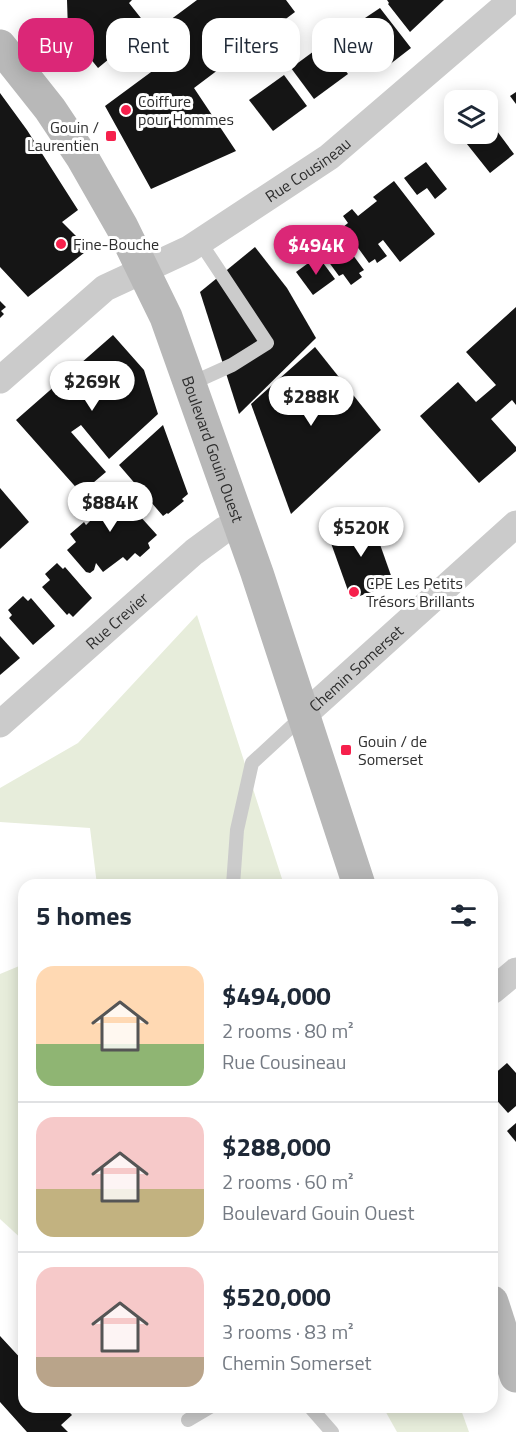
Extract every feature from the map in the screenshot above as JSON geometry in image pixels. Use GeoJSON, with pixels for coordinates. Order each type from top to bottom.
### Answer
{"type":"FeatureCollection","features":[{"type":"Feature","properties":{"kind":"street","name":"Rue Cousineau"},"geometry":{"type":"LineString","coordinates":[[0,380],[105,288],[200,242],[329,158],[512,0]]}},
{"type":"Feature","properties":{"kind":"street","name":"Boulevard Gouin Ouest"},"geometry":{"type":"LineString","coordinates":[[0,46],[50,109],[82,157],[110,204],[166,317],[239,523],[357,879]]}},
{"type":"Feature","properties":{"kind":"street","name":"Rue Crevier"},"geometry":{"type":"LineString","coordinates":[[0,724],[194,552],[224,530],[239,523]]}},
{"type":"Feature","properties":{"kind":"street","name":"Chemin Somerset"},"geometry":{"type":"LineString","coordinates":[[304,715],[516,524]]}},
{"type":"Feature","properties":{"kind":"street"},"geometry":{"type":"LineString","coordinates":[[498,986],[516,970]]}},
{"type":"Feature","properties":{"kind":"street"},"geometry":{"type":"LineString","coordinates":[[498,1320],[516,1376]]}},
{"type":"Feature","properties":{"kind":"lane"},"geometry":{"type":"LineString","coordinates":[[190,384],[232,365],[267,344],[200,242]]}},
{"type":"Feature","properties":{"kind":"lane"},"geometry":{"type":"LineString","coordinates":[[233,879],[237,830],[252,763],[304,715]]}},
{"type":"Feature","properties":{"kind":"lane"},"geometry":{"type":"LineString","coordinates":[[189,1413],[188,1420],[200,1413]]}},
{"type":"Feature","properties":{"kind":"lane"},"geometry":{"type":"LineString","coordinates":[[315,1413],[332,1432]]}},
{"type":"Feature","properties":{"kind":"green space"},"geometry":{"type":"Polygon","coordinates":[[[197,615],[282,879],[96,879],[90,828],[0,822],[0,788],[78,743],[197,615]]]}},
{"type":"Feature","properties":{"kind":"green space"},"geometry":{"type":"Polygon","coordinates":[[[18,966],[18,1236],[0,1219],[0,974],[18,966]]]}},
{"type":"Feature","properties":{"kind":"green space"},"geometry":{"type":"Polygon","coordinates":[[[386,1413],[462,1413],[469,1432],[397,1432],[386,1413]]]}},
{"type":"Feature","properties":{"kind":"building"},"geometry":{"type":"Polygon","coordinates":[[[67,0],[132,0],[129,3],[141,18],[106,18],[106,61],[98,68],[94,63],[94,18],[68,18],[67,0]]]}},
{"type":"Feature","properties":{"kind":"building"},"geometry":{"type":"Polygon","coordinates":[[[197,0],[286,0],[295,12],[287,18],[202,18],[202,72],[215,72],[194,88],[236,151],[151,189],[105,106],[151,72],[190,72],[190,18],[173,18],[197,0]]]}},
{"type":"Feature","properties":{"kind":"building"},"geometry":{"type":"Polygon","coordinates":[[[387,0],[444,0],[410,32],[387,0]]]}},
{"type":"Feature","properties":{"kind":"building"},"geometry":{"type":"Polygon","coordinates":[[[380,8],[388,18],[365,18],[380,8]]]}},
{"type":"Feature","properties":{"kind":"building"},"geometry":{"type":"Polygon","coordinates":[[[394,26],[411,48],[394,61],[394,26]]]}},
{"type":"Feature","properties":{"kind":"building"},"geometry":{"type":"Polygon","coordinates":[[[312,53],[312,72],[347,72],[348,74],[314,99],[294,72],[300,72],[300,61],[312,53]]]}},
{"type":"Feature","properties":{"kind":"building"},"geometry":{"type":"Polygon","coordinates":[[[284,75],[307,106],[273,131],[249,100],[284,75]]]}},
{"type":"Feature","properties":{"kind":"building"},"geometry":{"type":"Polygon","coordinates":[[[516,92],[516,104],[510,96],[516,92]]]}},
{"type":"Feature","properties":{"kind":"building"},"geometry":{"type":"Polygon","coordinates":[[[0,93],[27,130],[78,210],[62,222],[89,249],[28,297],[0,267],[0,93]]]}},
{"type":"Feature","properties":{"kind":"building"},"geometry":{"type":"Polygon","coordinates":[[[498,132],[514,154],[490,173],[467,144],[498,144],[498,132]]]}},
{"type":"Feature","properties":{"kind":"building"},"geometry":{"type":"Polygon","coordinates":[[[426,162],[447,189],[435,199],[427,188],[417,195],[404,178],[426,162]]]}},
{"type":"Feature","properties":{"kind":"building"},"geometry":{"type":"Polygon","coordinates":[[[394,181],[435,234],[400,262],[383,240],[378,244],[387,256],[377,263],[375,259],[369,263],[343,227],[348,223],[343,216],[352,209],[358,216],[377,201],[373,197],[394,181]]]}},
{"type":"Feature","properties":{"kind":"building"},"geometry":{"type":"Polygon","coordinates":[[[327,227],[333,234],[336,232],[364,270],[359,273],[362,277],[351,285],[343,274],[339,276],[317,246],[320,244],[314,236],[327,227]]]}},
{"type":"Feature","properties":{"kind":"building"},"geometry":{"type":"Polygon","coordinates":[[[255,247],[287,288],[316,338],[239,414],[200,292],[255,247]]]}},
{"type":"Feature","properties":{"kind":"building"},"geometry":{"type":"Polygon","coordinates":[[[318,256],[335,279],[313,295],[296,272],[318,256]]]}},
{"type":"Feature","properties":{"kind":"building"},"geometry":{"type":"Polygon","coordinates":[[[0,301],[6,307],[1,311],[4,314],[0,318],[0,301]]]}},
{"type":"Feature","properties":{"kind":"building"},"geometry":{"type":"Polygon","coordinates":[[[516,307],[516,405],[512,400],[491,419],[516,447],[516,451],[479,483],[420,416],[458,382],[476,402],[496,385],[466,352],[516,307]]]}},
{"type":"Feature","properties":{"kind":"building"},"geometry":{"type":"Polygon","coordinates":[[[113,335],[144,370],[158,414],[109,459],[81,425],[71,432],[106,472],[81,493],[16,420],[113,335]]]}},
{"type":"Feature","properties":{"kind":"building"},"geometry":{"type":"Polygon","coordinates":[[[315,347],[381,430],[291,514],[251,404],[315,347]]]}},
{"type":"Feature","properties":{"kind":"building"},"geometry":{"type":"Polygon","coordinates":[[[163,425],[188,494],[182,499],[184,501],[163,516],[119,465],[163,425]]]}},
{"type":"Feature","properties":{"kind":"building"},"geometry":{"type":"Polygon","coordinates":[[[111,484],[157,535],[148,543],[150,548],[140,557],[135,553],[127,561],[123,557],[103,572],[96,563],[94,570],[90,573],[86,572],[67,550],[76,542],[70,534],[84,522],[86,525],[91,520],[81,509],[111,484]]]}},
{"type":"Feature","properties":{"kind":"building"},"geometry":{"type":"Polygon","coordinates":[[[0,488],[29,522],[0,549],[0,488]]]}},
{"type":"Feature","properties":{"kind":"building"},"geometry":{"type":"Polygon","coordinates":[[[370,516],[394,584],[351,599],[327,532],[370,516]]]}},
{"type":"Feature","properties":{"kind":"building"},"geometry":{"type":"Polygon","coordinates":[[[57,563],[63,569],[65,567],[92,598],[73,617],[69,613],[67,615],[42,587],[50,580],[45,574],[57,563]]]}},
{"type":"Feature","properties":{"kind":"building"},"geometry":{"type":"Polygon","coordinates":[[[23,596],[28,601],[31,598],[55,626],[33,645],[9,618],[12,615],[8,610],[23,596]]]}},
{"type":"Feature","properties":{"kind":"building"},"geometry":{"type":"Polygon","coordinates":[[[0,636],[20,658],[0,675],[0,636]]]}},
{"type":"Feature","properties":{"kind":"building"},"geometry":{"type":"Polygon","coordinates":[[[507,1063],[516,1073],[516,1106],[508,1113],[498,1102],[498,1071],[507,1063]]]}},
{"type":"Feature","properties":{"kind":"building"},"geometry":{"type":"Polygon","coordinates":[[[516,1123],[516,1142],[507,1131],[516,1123]]]}},
{"type":"Feature","properties":{"kind":"building"},"geometry":{"type":"Polygon","coordinates":[[[0,1336],[18,1356],[18,1413],[70,1413],[72,1415],[61,1425],[68,1432],[27,1432],[0,1402],[0,1336]]]}},
{"type":"Feature","properties":{"kind":"place","name":"Coiffure pour Hommes"},"geometry":{"type":"Point","coordinates":[126,110]}},
{"type":"Feature","properties":{"kind":"place","name":"Gouin / Laurentien"},"geometry":{"type":"Point","coordinates":[111,136]}},
{"type":"Feature","properties":{"kind":"place","name":"Fine-Bouche"},"geometry":{"type":"Point","coordinates":[61,244]}},
{"type":"Feature","properties":{"kind":"place","name":"CPE Les Petits Trésors Brillants"},"geometry":{"type":"Point","coordinates":[354,592]}},
{"type":"Feature","properties":{"kind":"place","name":"Gouin / de Somerset"},"geometry":{"type":"Point","coordinates":[346,750]}}]}
